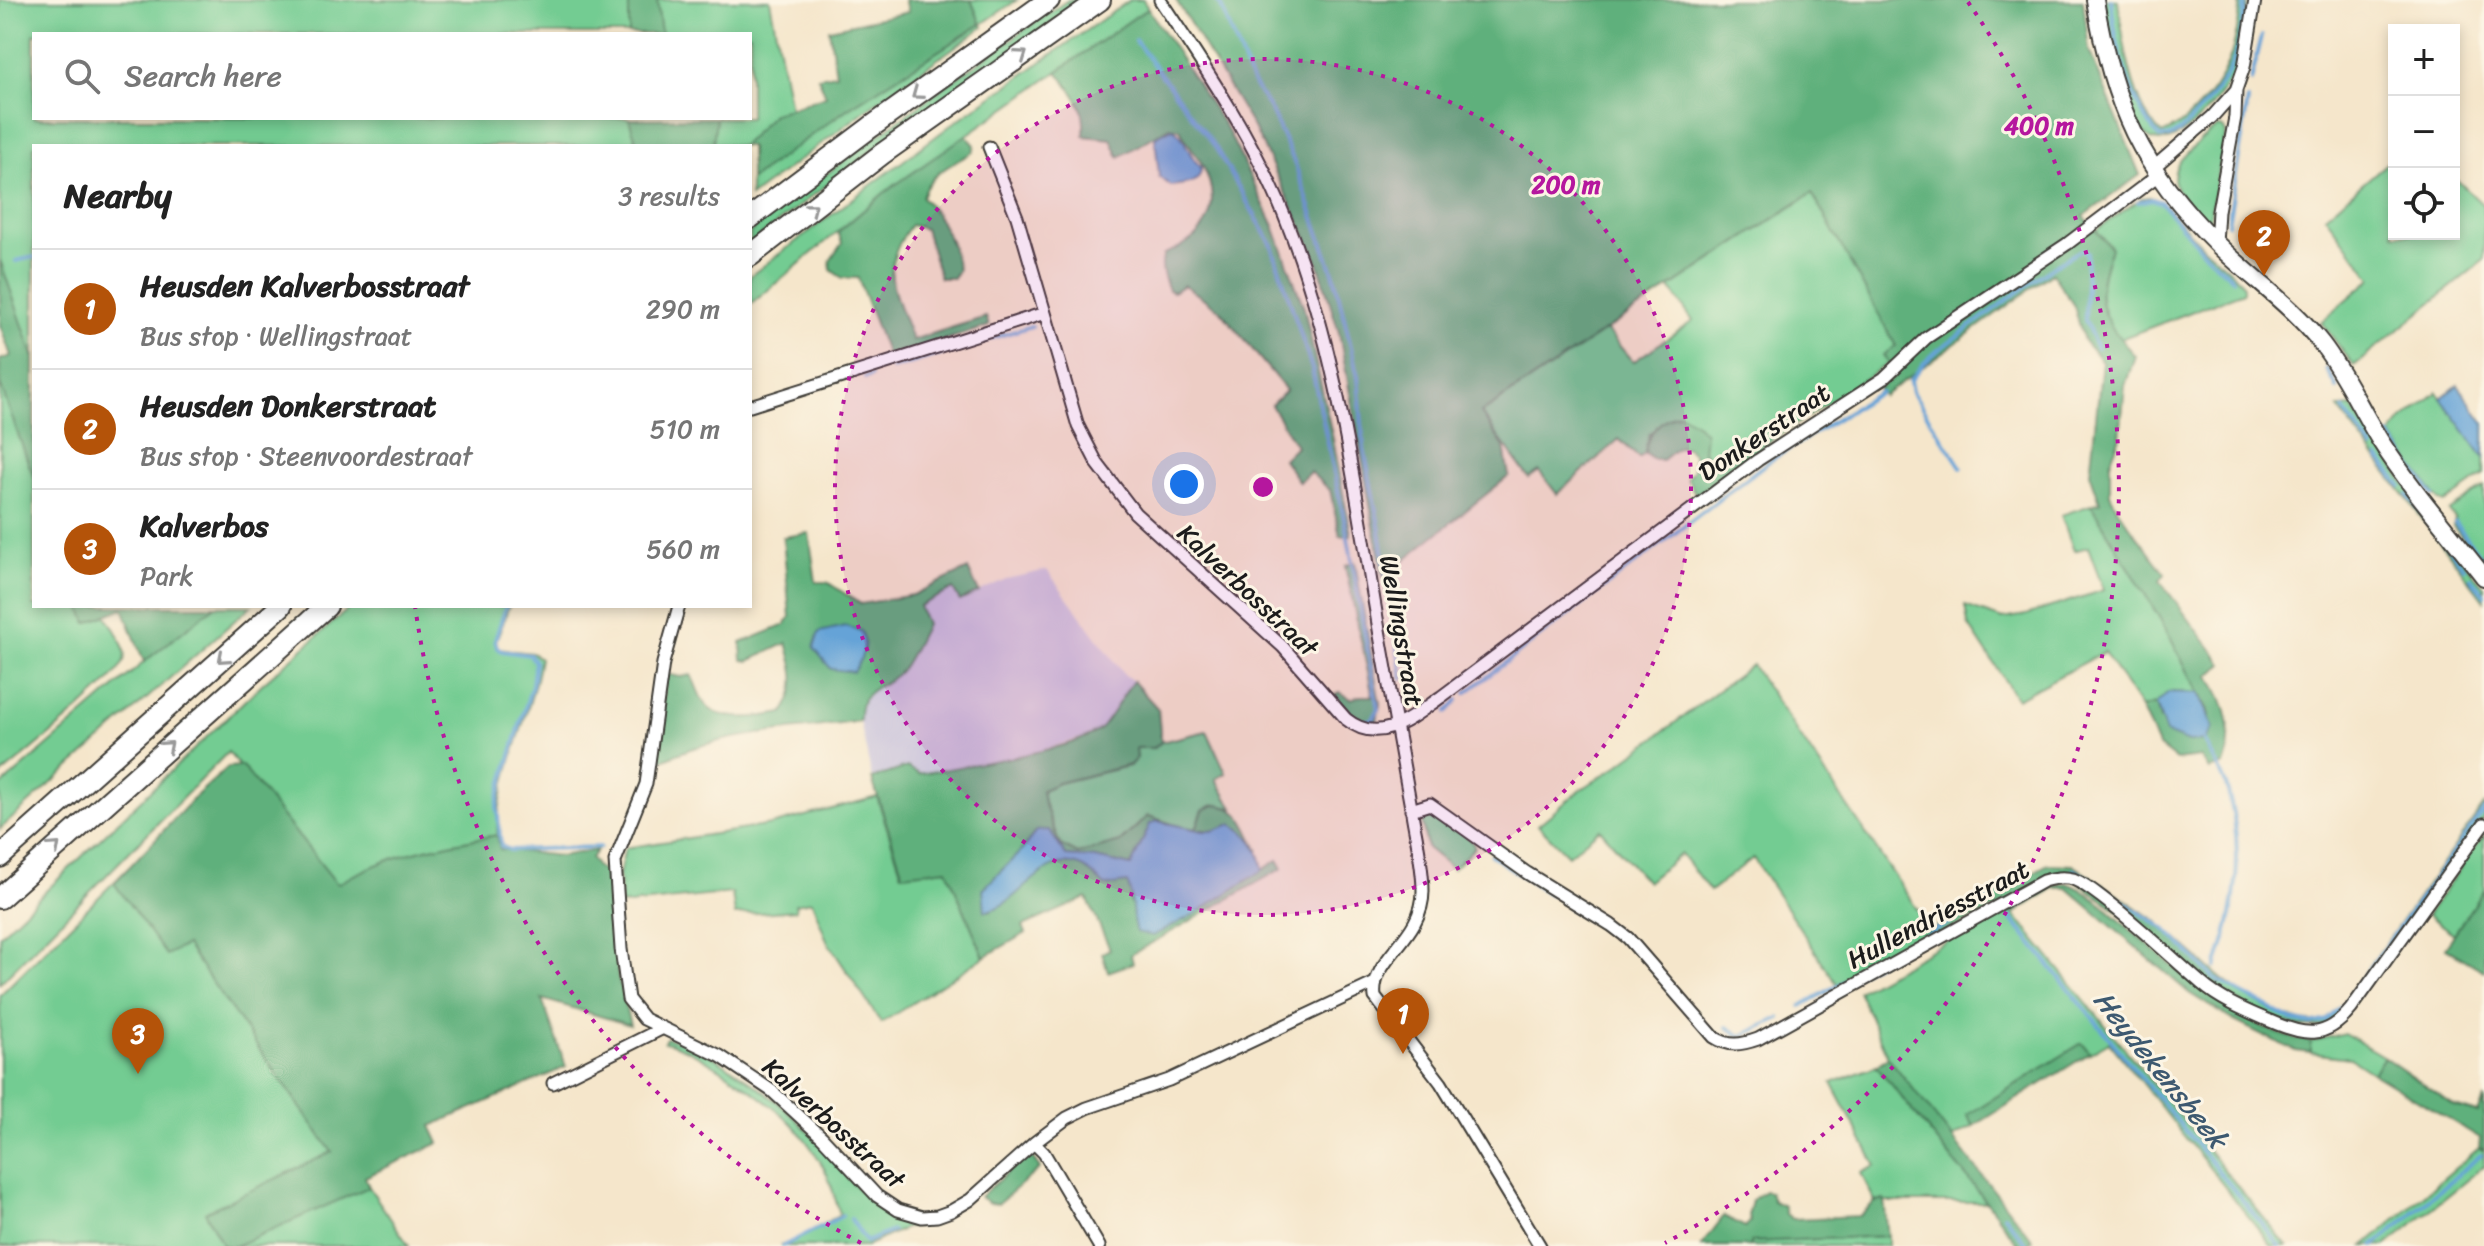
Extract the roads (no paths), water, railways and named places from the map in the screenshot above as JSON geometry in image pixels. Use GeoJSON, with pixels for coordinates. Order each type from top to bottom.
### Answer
{"type":"FeatureCollection","features":[{"type":"Feature","properties":{"kind":"highway"},"geometry":{"type":"LineString","coordinates":[[752,216],[1049,0]]}},
{"type":"Feature","properties":{"kind":"highway"},"geometry":{"type":"LineString","coordinates":[[752,254],[882,154],[1100,0]]}},
{"type":"Feature","properties":{"kind":"highway"},"geometry":{"type":"LineString","coordinates":[[0,857],[279,608]]}},
{"type":"Feature","properties":{"kind":"highway"},"geometry":{"type":"LineString","coordinates":[[0,898],[325,608]]}},
{"type":"Feature","properties":{"kind":"street","name":"Wellingstraat"},"geometry":{"type":"LineString","coordinates":[[1160,0],[1214,82],[1266,174],[1294,240],[1328,350],[1397,728],[1423,893],[1414,928],[1373,984]]}},
{"type":"Feature","properties":{"kind":"street"},"geometry":{"type":"LineString","coordinates":[[2095,0],[2111,79],[2121,108],[2155,172],[2216,244],[2308,326],[2324,346],[2383,445],[2484,577]]}},
{"type":"Feature","properties":{"kind":"street"},"geometry":{"type":"LineString","coordinates":[[2216,244],[2218,211],[2235,117],[2236,90],[2244,67],[2255,0]]}},
{"type":"Feature","properties":{"kind":"street","name":"Donkerstraat"},"geometry":{"type":"LineString","coordinates":[[1397,728],[1758,460],[1884,378],[1926,338],[2067,244],[2155,172],[2236,90]]}},
{"type":"Feature","properties":{"kind":"street","name":"Kalverbosstraat"},"geometry":{"type":"LineString","coordinates":[[989,147],[1017,217],[1078,426],[1115,490],[1163,542],[1236,602],[1283,647],[1355,727],[1373,731],[1397,728]]}},
{"type":"Feature","properties":{"kind":"street"},"geometry":{"type":"LineString","coordinates":[[752,405],[1045,313]]}},
{"type":"Feature","properties":{"kind":"street","name":"Kalverbosstraat"},"geometry":{"type":"LineString","coordinates":[[678,608],[663,663],[646,784],[615,861],[628,999],[644,1019],[720,1056],[772,1091],[822,1137],[877,1196],[898,1210],[922,1217],[951,1211],[970,1200],[1067,1118],[1169,1080],[1373,984]]}},
{"type":"Feature","properties":{"kind":"street","name":"Hullendriesstraat"},"geometry":{"type":"LineString","coordinates":[[1411,810],[1430,804],[1438,808],[1479,841],[1611,925],[1628,938],[1714,1037],[1724,1043],[1739,1045],[1758,1039],[2043,881],[2058,877],[2072,879],[2088,887],[2158,943],[2203,985],[2225,999],[2301,1033],[2328,1030],[2342,1021],[2356,1003],[2484,824]]}},
{"type":"Feature","properties":{"kind":"street"},"geometry":{"type":"LineString","coordinates":[[1373,984],[1375,997],[1441,1083],[1540,1246]]}},
{"type":"Feature","properties":{"kind":"street"},"geometry":{"type":"LineString","coordinates":[[553,1083],[661,1029]]}},
{"type":"Feature","properties":{"kind":"street"},"geometry":{"type":"LineString","coordinates":[[1034,1143],[1044,1153],[1099,1246]]}},
{"type":"Feature","properties":{"kind":"water"},"geometry":{"type":"Polygon","coordinates":[[[1172,128],[1201,167],[1195,180],[1171,186],[1159,177],[1155,137],[1172,128]]]}},
{"type":"Feature","properties":{"kind":"water"},"geometry":{"type":"Polygon","coordinates":[[[2458,385],[2484,422],[2484,458],[2441,398],[2458,385]]]}},
{"type":"Feature","properties":{"kind":"water"},"geometry":{"type":"Polygon","coordinates":[[[845,626],[861,631],[864,642],[861,658],[853,672],[831,669],[814,648],[819,632],[845,626]]]}},
{"type":"Feature","properties":{"kind":"water"},"geometry":{"type":"Polygon","coordinates":[[[2168,692],[2199,693],[2213,727],[2205,741],[2189,742],[2166,733],[2156,704],[2168,692]]]}},
{"type":"Feature","properties":{"kind":"water"},"geometry":{"type":"Polygon","coordinates":[[[1157,821],[1203,831],[1231,824],[1253,842],[1263,870],[1193,915],[1153,936],[1136,932],[1127,883],[1105,886],[1083,867],[1066,863],[1053,866],[1009,900],[985,911],[983,889],[1023,849],[1036,831],[1049,830],[1066,856],[1095,858],[1131,866],[1150,824],[1157,821]]]}},
{"type":"Feature","properties":{"kind":"waterway"},"geometry":{"type":"LineString","coordinates":[[1216,0],[1251,80],[1272,113],[1293,159],[1334,275],[1358,377],[1364,449],[1402,678]]}},
{"type":"Feature","properties":{"kind":"waterway"},"geometry":{"type":"LineString","coordinates":[[2111,0],[2125,72],[2139,107],[2159,137],[2175,134],[2186,125],[2226,77],[2241,35],[2245,0]]}},
{"type":"Feature","properties":{"kind":"waterway"},"geometry":{"type":"LineString","coordinates":[[2251,81],[2262,36]]}},
{"type":"Feature","properties":{"kind":"waterway"},"geometry":{"type":"LineString","coordinates":[[1135,40],[1214,145],[1271,243],[1312,369],[1348,538],[1378,710],[1373,719],[1366,721]]}},
{"type":"Feature","properties":{"kind":"waterway"},"geometry":{"type":"LineString","coordinates":[[2228,224],[2248,100]]}},
{"type":"Feature","properties":{"kind":"waterway"},"geometry":{"type":"LineString","coordinates":[[2138,202],[2152,199],[2161,202],[2206,255],[2233,279]]}},
{"type":"Feature","properties":{"kind":"waterway"},"geometry":{"type":"LineString","coordinates":[[1961,467],[1912,392],[1910,381],[1938,350],[2055,265],[2081,250],[2087,252],[2085,320],[2097,348]]}},
{"type":"Feature","properties":{"kind":"waterway"},"geometry":{"type":"LineString","coordinates":[[16,261],[32,257]]}},
{"type":"Feature","properties":{"kind":"waterway"},"geometry":{"type":"LineString","coordinates":[[956,349],[1032,326]]}},
{"type":"Feature","properties":{"kind":"waterway"},"geometry":{"type":"LineString","coordinates":[[892,369],[943,353]]}},
{"type":"Feature","properties":{"kind":"waterway"},"geometry":{"type":"LineString","coordinates":[[2327,369],[2337,388]]}},
{"type":"Feature","properties":{"kind":"waterway"},"geometry":{"type":"LineString","coordinates":[[865,378],[871,376]]}},
{"type":"Feature","properties":{"kind":"waterway"},"geometry":{"type":"LineString","coordinates":[[1466,693],[1768,462],[1880,392]]}},
{"type":"Feature","properties":{"kind":"waterway"},"geometry":{"type":"LineString","coordinates":[[2343,409],[2373,449]]}},
{"type":"Feature","properties":{"kind":"waterway"},"geometry":{"type":"LineString","coordinates":[[2389,435],[2433,496]]}},
{"type":"Feature","properties":{"kind":"waterway"},"geometry":{"type":"LineString","coordinates":[[2379,458],[2401,486]]}},
{"type":"Feature","properties":{"kind":"waterway"},"geometry":{"type":"LineString","coordinates":[[2408,495],[2464,568]]}},
{"type":"Feature","properties":{"kind":"waterway"},"geometry":{"type":"LineString","coordinates":[[2455,523],[2484,561]]}},
{"type":"Feature","properties":{"kind":"waterway"},"geometry":{"type":"LineString","coordinates":[[2471,578],[2484,594]]}},
{"type":"Feature","properties":{"kind":"waterway"},"geometry":{"type":"LineString","coordinates":[[505,608],[495,640],[497,647],[502,651],[530,655],[535,662],[532,685],[499,795],[497,807],[501,846],[510,850],[600,847]]}},
{"type":"Feature","properties":{"kind":"waterway"},"geometry":{"type":"LineString","coordinates":[[1447,712],[1458,700]]}},
{"type":"Feature","properties":{"kind":"waterway"},"geometry":{"type":"LineString","coordinates":[[2205,741],[2226,785],[2237,854],[2229,923],[2216,967]]}},
{"type":"Feature","properties":{"kind":"waterway"},"geometry":{"type":"LineString","coordinates":[[2074,870],[2165,929],[2215,979],[2292,1020],[2311,1024],[2327,1020],[2343,1005],[2484,810]]}},
{"type":"Feature","properties":{"kind":"waterway","name":"Heydekensbeek"},"geometry":{"type":"LineString","coordinates":[[1491,855],[1551,895]]}},
{"type":"Feature","properties":{"kind":"waterway","name":"Heydekensbeek"},"geometry":{"type":"LineString","coordinates":[[1801,1006],[1994,897]]}},
{"type":"Feature","properties":{"kind":"waterway","name":"Heydekensbeek"},"geometry":{"type":"LineString","coordinates":[[1569,907],[1587,919]]}},
{"type":"Feature","properties":{"kind":"waterway","name":"Heydekensbeek"},"geometry":{"type":"LineString","coordinates":[[2010,917],[2280,1246]]}},
{"type":"Feature","properties":{"kind":"waterway","name":"Heydekensbeek"},"geometry":{"type":"LineString","coordinates":[[1727,1027],[1741,1036],[1780,1018]]}},
{"type":"Feature","properties":{"kind":"waterway"},"geometry":{"type":"LineString","coordinates":[[2374,1246],[2481,1155]]}},
{"type":"Feature","properties":{"kind":"waterway"},"geometry":{"type":"LineString","coordinates":[[2004,1215],[2028,1246]]}},
{"type":"Feature","properties":{"kind":"waterway"},"geometry":{"type":"LineString","coordinates":[[783,1246],[842,1216]]}},
{"type":"Feature","properties":{"kind":"waterway"},"geometry":{"type":"LineString","coordinates":[[851,1219],[866,1242],[892,1231]]}},
{"type":"Feature","properties":{"kind":"place","name":"Heusden Donkerstraat"},"geometry":{"type":"Point","coordinates":[2264,276]}},
{"type":"Feature","properties":{"kind":"place","name":"Heusden Kalverbosstraat"},"geometry":{"type":"Point","coordinates":[1403,1054]}},
{"type":"Feature","properties":{"kind":"place","name":"Kalverbos"},"geometry":{"type":"Point","coordinates":[138,1074]}}]}
